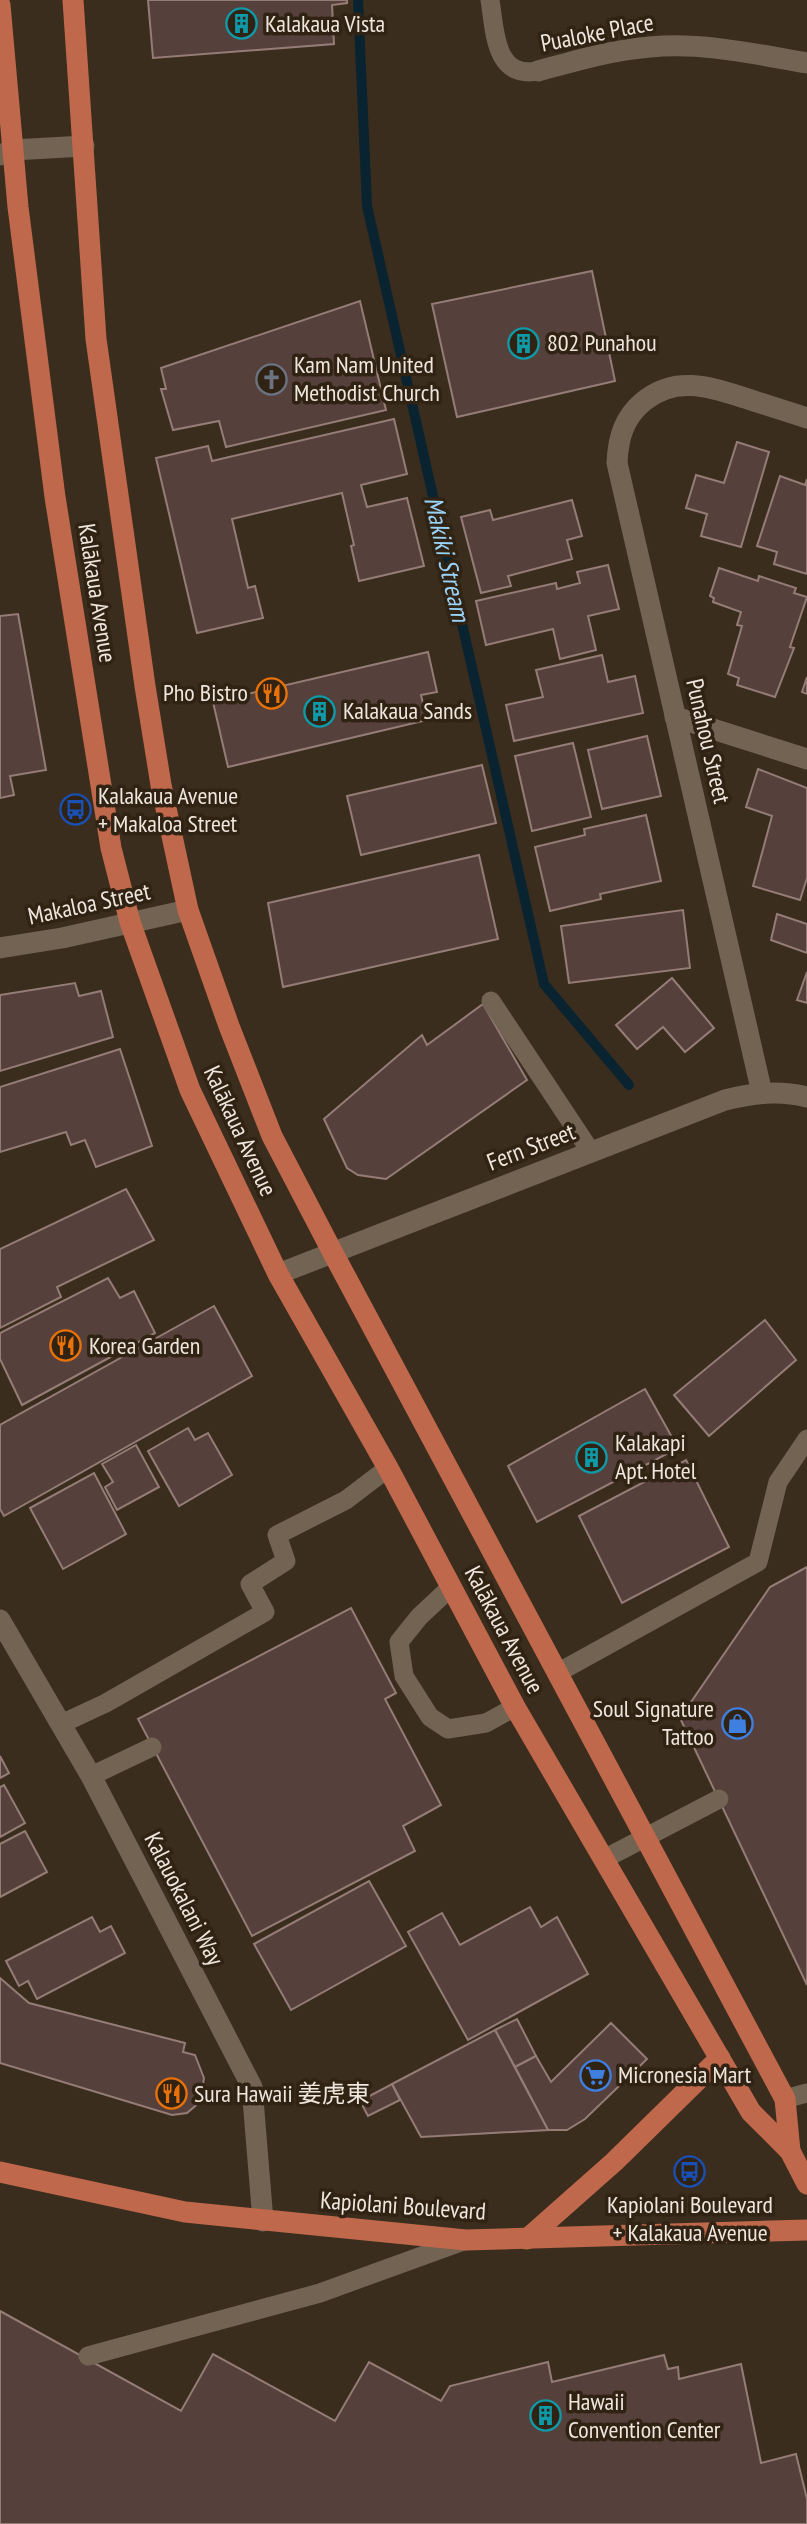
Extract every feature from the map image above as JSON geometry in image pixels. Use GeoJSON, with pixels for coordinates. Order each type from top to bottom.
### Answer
{"type":"FeatureCollection","features":[{"type":"Feature","properties":{"kind":"main road","name":"Kalākaua Avenue"},"geometry":{"type":"LineString","coordinates":[[73,0],[96,339],[161,785],[188,910],[272,1136],[785,2099],[790,2151]]}},
{"type":"Feature","properties":{"kind":"main road","name":"Kalākaua Avenue"},"geometry":{"type":"LineString","coordinates":[[0,5],[6,153],[55,497],[111,848],[130,922],[190,1090],[278,1274],[388,1468],[515,1707],[751,2112],[790,2151],[807,2184]]}},
{"type":"Feature","properties":{"kind":"main road"},"geometry":{"type":"LineString","coordinates":[[527,2239],[614,2162],[720,2058]]}},
{"type":"Feature","properties":{"kind":"main road","name":"Kapiolani Boulevard"},"geometry":{"type":"LineString","coordinates":[[0,2172],[184,2212],[466,2240],[807,2230]]}},
{"type":"Feature","properties":{"kind":"street","name":"Pualoke Place"},"geometry":{"type":"LineString","coordinates":[[538,71],[621,51],[681,46],[711,47],[807,63]]}},
{"type":"Feature","properties":{"kind":"street"},"geometry":{"type":"LineString","coordinates":[[6,153],[84,146]]}},
{"type":"Feature","properties":{"kind":"street","name":"Punahou Street"},"geometry":{"type":"LineString","coordinates":[[762,1093],[617,463],[617,447],[629,416],[639,405],[651,395],[680,384],[696,384],[807,418]]}},
{"type":"Feature","properties":{"kind":"street"},"geometry":{"type":"LineString","coordinates":[[675,718],[807,759]]}},
{"type":"Feature","properties":{"kind":"street","name":"Makaloa Street"},"geometry":{"type":"LineString","coordinates":[[0,948],[62,938],[188,910]]}},
{"type":"Feature","properties":{"kind":"street","name":"Fern Street"},"geometry":{"type":"LineString","coordinates":[[278,1274],[725,1100],[775,1092],[807,1097]]}},
{"type":"Feature","properties":{"kind":"street","name":"Kalauokalani Way"},"geometry":{"type":"LineString","coordinates":[[0,1620],[91,1776],[251,2087],[262,2221]]}},
{"type":"Feature","properties":{"kind":"lane","name":"Pualoke Place"},"geometry":{"type":"LineString","coordinates":[[489,0],[499,50],[504,60],[520,71],[538,71]]}},
{"type":"Feature","properties":{"kind":"lane"},"geometry":{"type":"LineString","coordinates":[[491,1000],[591,1152]]}},
{"type":"Feature","properties":{"kind":"lane"},"geometry":{"type":"LineString","coordinates":[[559,1672],[758,1562],[778,1482],[807,1439]]}},
{"type":"Feature","properties":{"kind":"lane"},"geometry":{"type":"LineString","coordinates":[[61,1724],[106,1703],[265,1612],[250,1584],[286,1560],[277,1535],[345,1500],[388,1468]]}},
{"type":"Feature","properties":{"kind":"lane"},"geometry":{"type":"LineString","coordinates":[[451,1587],[419,1616],[399,1642],[404,1676],[430,1717],[448,1729],[486,1723],[515,1707]]}},
{"type":"Feature","properties":{"kind":"lane"},"geometry":{"type":"LineString","coordinates":[[91,1776],[152,1747]]}},
{"type":"Feature","properties":{"kind":"lane"},"geometry":{"type":"LineString","coordinates":[[604,1859],[719,1799]]}},
{"type":"Feature","properties":{"kind":"lane"},"geometry":{"type":"LineString","coordinates":[[785,2099],[807,2093]]}},
{"type":"Feature","properties":{"kind":"lane"},"geometry":{"type":"LineString","coordinates":[[88,2356],[320,2293],[466,2240]]}},
{"type":"Feature","properties":{"kind":"building","name":"Kalakaua Vista"},"geometry":{"type":"Polygon","coordinates":[[[148,0],[347,0],[347,3],[332,5],[334,44],[153,58],[148,0]]]}},
{"type":"Feature","properties":{"kind":"building","name":"802 Punahou"},"geometry":{"type":"Polygon","coordinates":[[[592,271],[615,381],[457,417],[432,304],[592,271]]]}},
{"type":"Feature","properties":{"kind":"building","name":"Kam Nam United Methodist Church"},"geometry":{"type":"Polygon","coordinates":[[[360,301],[386,410],[226,447],[219,421],[173,430],[161,389],[166,389],[161,368],[360,301]]]}},
{"type":"Feature","properties":{"kind":"building"},"geometry":{"type":"Polygon","coordinates":[[[394,419],[407,474],[361,485],[367,507],[407,498],[424,566],[359,581],[342,493],[232,519],[248,588],[255,586],[263,618],[197,633],[156,458],[208,446],[212,461],[394,419]]]}},
{"type":"Feature","properties":{"kind":"building"},"geometry":{"type":"Polygon","coordinates":[[[737,442],[769,452],[741,547],[701,536],[707,514],[686,508],[696,475],[724,483],[737,442]]]}},
{"type":"Feature","properties":{"kind":"building"},"geometry":{"type":"Polygon","coordinates":[[[780,476],[805,485],[807,479],[807,574],[774,564],[777,552],[757,546],[780,476]]]}},
{"type":"Feature","properties":{"kind":"building"},"geometry":{"type":"Polygon","coordinates":[[[572,500],[582,536],[567,540],[572,559],[508,576],[511,586],[481,593],[461,517],[490,510],[493,520],[572,500]]]}},
{"type":"Feature","properties":{"kind":"building"},"geometry":{"type":"Polygon","coordinates":[[[608,565],[619,609],[588,616],[596,650],[560,659],[553,629],[486,645],[476,601],[556,583],[557,589],[580,583],[577,572],[608,565]]]}},
{"type":"Feature","properties":{"kind":"building"},"geometry":{"type":"Polygon","coordinates":[[[719,568],[758,581],[759,576],[796,588],[794,593],[807,597],[790,647],[794,648],[775,697],[737,685],[739,678],[728,674],[742,626],[737,625],[741,612],[713,602],[714,598],[710,596],[719,568]]]}},
{"type":"Feature","properties":{"kind":"building"},"geometry":{"type":"Polygon","coordinates":[[[18,614],[46,770],[10,776],[14,795],[0,798],[0,616],[18,614]]]}},
{"type":"Feature","properties":{"kind":"building","name":"Kalakaua Sands"},"geometry":{"type":"Polygon","coordinates":[[[428,652],[437,692],[421,695],[427,720],[228,767],[213,702],[428,652]]]}},
{"type":"Feature","properties":{"kind":"building"},"geometry":{"type":"Polygon","coordinates":[[[602,655],[608,682],[635,676],[643,713],[514,741],[506,705],[543,697],[536,670],[602,655]]]}},
{"type":"Feature","properties":{"kind":"building"},"geometry":{"type":"Polygon","coordinates":[[[807,677],[807,694],[802,692],[807,677]]]}},
{"type":"Feature","properties":{"kind":"building"},"geometry":{"type":"Polygon","coordinates":[[[647,736],[661,796],[602,809],[588,750],[647,736]]]}},
{"type":"Feature","properties":{"kind":"building"},"geometry":{"type":"Polygon","coordinates":[[[573,743],[591,817],[532,831],[515,756],[573,743]]]}},
{"type":"Feature","properties":{"kind":"building"},"geometry":{"type":"Polygon","coordinates":[[[482,765],[496,823],[361,855],[347,796],[482,765]]]}},
{"type":"Feature","properties":{"kind":"building"},"geometry":{"type":"Polygon","coordinates":[[[758,769],[807,788],[807,878],[800,900],[753,886],[772,816],[746,807],[758,769]]]}},
{"type":"Feature","properties":{"kind":"building"},"geometry":{"type":"Polygon","coordinates":[[[646,815],[661,881],[600,894],[601,899],[550,911],[535,847],[585,835],[584,829],[646,815]]]}},
{"type":"Feature","properties":{"kind":"building"},"geometry":{"type":"Polygon","coordinates":[[[479,855],[498,939],[283,987],[268,903],[479,855]]]}},
{"type":"Feature","properties":{"kind":"building"},"geometry":{"type":"Polygon","coordinates":[[[683,910],[690,968],[569,983],[561,926],[683,910]]]}},
{"type":"Feature","properties":{"kind":"building"},"geometry":{"type":"Polygon","coordinates":[[[777,914],[807,924],[807,953],[771,940],[777,914]]]}},
{"type":"Feature","properties":{"kind":"building"},"geometry":{"type":"Polygon","coordinates":[[[807,972],[807,1003],[797,1000],[807,972]]]}},
{"type":"Feature","properties":{"kind":"building"},"geometry":{"type":"Polygon","coordinates":[[[672,978],[714,1028],[685,1052],[663,1027],[637,1049],[616,1025],[672,978]]]}},
{"type":"Feature","properties":{"kind":"building"},"geometry":{"type":"Polygon","coordinates":[[[75,983],[79,996],[101,991],[113,1037],[0,1071],[0,995],[75,983]]]}},
{"type":"Feature","properties":{"kind":"building"},"geometry":{"type":"Polygon","coordinates":[[[483,1004],[527,1080],[386,1179],[358,1175],[347,1168],[324,1119],[422,1035],[427,1045],[483,1004]]]}},
{"type":"Feature","properties":{"kind":"building"},"geometry":{"type":"Polygon","coordinates":[[[120,1049],[152,1146],[96,1167],[85,1140],[71,1145],[66,1132],[0,1152],[0,1087],[120,1049]]]}},
{"type":"Feature","properties":{"kind":"building"},"geometry":{"type":"Polygon","coordinates":[[[126,1189],[154,1240],[57,1287],[61,1297],[0,1328],[0,1249],[126,1189]]]}},
{"type":"Feature","properties":{"kind":"building","name":"Korea Garden"},"geometry":{"type":"Polygon","coordinates":[[[108,1278],[120,1298],[134,1291],[155,1333],[22,1405],[0,1359],[0,1333],[108,1278]]]}},
{"type":"Feature","properties":{"kind":"building"},"geometry":{"type":"Polygon","coordinates":[[[214,1306],[252,1376],[4,1516],[0,1509],[0,1425],[214,1306]]]}},
{"type":"Feature","properties":{"kind":"building"},"geometry":{"type":"Polygon","coordinates":[[[765,1320],[796,1360],[709,1436],[674,1395],[765,1320]]]}},
{"type":"Feature","properties":{"kind":"building","name":"Kalakapi Apt. Hotel"},"geometry":{"type":"Polygon","coordinates":[[[645,1389],[678,1448],[537,1522],[508,1466],[645,1389]]]}},
{"type":"Feature","properties":{"kind":"building"},"geometry":{"type":"Polygon","coordinates":[[[188,1428],[195,1440],[208,1433],[232,1475],[179,1506],[148,1451],[188,1428]]]}},
{"type":"Feature","properties":{"kind":"building"},"geometry":{"type":"Polygon","coordinates":[[[136,1445],[159,1487],[117,1510],[105,1487],[113,1482],[102,1464],[136,1445]]]}},
{"type":"Feature","properties":{"kind":"building"},"geometry":{"type":"Polygon","coordinates":[[[686,1460],[729,1547],[622,1603],[579,1516],[686,1460]]]}},
{"type":"Feature","properties":{"kind":"building"},"geometry":{"type":"Polygon","coordinates":[[[94,1473],[126,1534],[63,1569],[30,1508],[94,1473]]]}},
{"type":"Feature","properties":{"kind":"building"},"geometry":{"type":"Polygon","coordinates":[[[807,1567],[807,1985],[680,1718],[770,1587],[807,1567]]]}},
{"type":"Feature","properties":{"kind":"building"},"geometry":{"type":"Polygon","coordinates":[[[351,1608],[396,1693],[385,1699],[441,1805],[403,1826],[415,1851],[252,1936],[138,1719],[351,1608]]]}},
{"type":"Feature","properties":{"kind":"building"},"geometry":{"type":"Polygon","coordinates":[[[0,1756],[9,1773],[0,1778],[0,1756]]]}},
{"type":"Feature","properties":{"kind":"building"},"geometry":{"type":"Polygon","coordinates":[[[4,1785],[25,1823],[0,1837],[0,1787],[4,1785]]]}},
{"type":"Feature","properties":{"kind":"building"},"geometry":{"type":"Polygon","coordinates":[[[25,1831],[47,1872],[0,1897],[0,1844],[25,1831]]]}},
{"type":"Feature","properties":{"kind":"building"},"geometry":{"type":"Polygon","coordinates":[[[369,1881],[406,1946],[291,2010],[254,1944],[369,1881]]]}},
{"type":"Feature","properties":{"kind":"building"},"geometry":{"type":"Polygon","coordinates":[[[530,1907],[541,1927],[557,1917],[588,1974],[468,2040],[408,1932],[442,1913],[460,1945],[530,1907]]]}},
{"type":"Feature","properties":{"kind":"building"},"geometry":{"type":"Polygon","coordinates":[[[92,1917],[100,1932],[111,1926],[125,1953],[37,1999],[28,1981],[19,1986],[6,1961],[92,1917]]]}},
{"type":"Feature","properties":{"kind":"building"},"geometry":{"type":"Polygon","coordinates":[[[0,1978],[29,2003],[185,2043],[183,2052],[195,2055],[204,2078],[200,2102],[187,2113],[172,2115],[0,2063],[0,1978]]]}},
{"type":"Feature","properties":{"kind":"building"},"geometry":{"type":"Polygon","coordinates":[[[517,2019],[536,2056],[515,2067],[495,2030],[517,2019]]]}},
{"type":"Feature","properties":{"kind":"building","name":"Micronesia Mart"},"geometry":{"type":"Polygon","coordinates":[[[611,2023],[647,2059],[585,2119],[567,2130],[548,2130],[515,2067],[536,2056],[551,2082],[611,2023]]]}},
{"type":"Feature","properties":{"kind":"building"},"geometry":{"type":"Polygon","coordinates":[[[495,2030],[548,2130],[421,2137],[392,2084],[495,2030]]]}},
{"type":"Feature","properties":{"kind":"building"},"geometry":{"type":"Polygon","coordinates":[[[392,2084],[400,2100],[368,2116],[360,2101],[392,2084]]]}},
{"type":"Feature","properties":{"kind":"building","name":"Hawaii Convention Center"},"geometry":{"type":"Polygon","coordinates":[[[0,2311],[181,2411],[213,2354],[335,2421],[369,2362],[441,2401],[450,2386],[548,2362],[552,2382],[664,2355],[668,2369],[678,2367],[679,2379],[741,2364],[761,2463],[796,2454],[807,2499],[807,2524],[0,2524],[0,2311]]]}},
{"type":"Feature","properties":{"kind":"waterway","name":"Makiki Stream"},"geometry":{"type":"LineString","coordinates":[[358,0],[367,206],[544,984],[629,1085]]}},
{"type":"Feature","properties":{"kind":"place","name":"Kalakaua Vista"},"geometry":{"type":"Point","coordinates":[242,24]}},
{"type":"Feature","properties":{"kind":"place","name":"802 Punahou"},"geometry":{"type":"Point","coordinates":[524,343]}},
{"type":"Feature","properties":{"kind":"place","name":"Kam Nam United Methodist Church"},"geometry":{"type":"Point","coordinates":[271,379]}},
{"type":"Feature","properties":{"kind":"place","name":"Pho Bistro"},"geometry":{"type":"Point","coordinates":[271,693]}},
{"type":"Feature","properties":{"kind":"place","name":"Kalakaua Sands"},"geometry":{"type":"Point","coordinates":[320,711]}},
{"type":"Feature","properties":{"kind":"place","name":"Kalakaua Avenue + Makaloa Street"},"geometry":{"type":"Point","coordinates":[75,810]}},
{"type":"Feature","properties":{"kind":"place","name":"Korea Garden"},"geometry":{"type":"Point","coordinates":[66,1346]}},
{"type":"Feature","properties":{"kind":"place","name":"Kalakapi Apt. Hotel"},"geometry":{"type":"Point","coordinates":[592,1457]}},
{"type":"Feature","properties":{"kind":"place","name":"Soul Signature Tattoo"},"geometry":{"type":"Point","coordinates":[737,1723]}},
{"type":"Feature","properties":{"kind":"place","name":"Micronesia Mart"},"geometry":{"type":"Point","coordinates":[595,2075]}},
{"type":"Feature","properties":{"kind":"place","name":"Sura Hawaii 姜虎東"},"geometry":{"type":"Point","coordinates":[171,2094]}},
{"type":"Feature","properties":{"kind":"place","name":"Kapiolani Boulevard + Kalakaua Avenue"},"geometry":{"type":"Point","coordinates":[690,2171]}},
{"type":"Feature","properties":{"kind":"place","name":"Hawaii Convention Center"},"geometry":{"type":"Point","coordinates":[545,2416]}}]}
